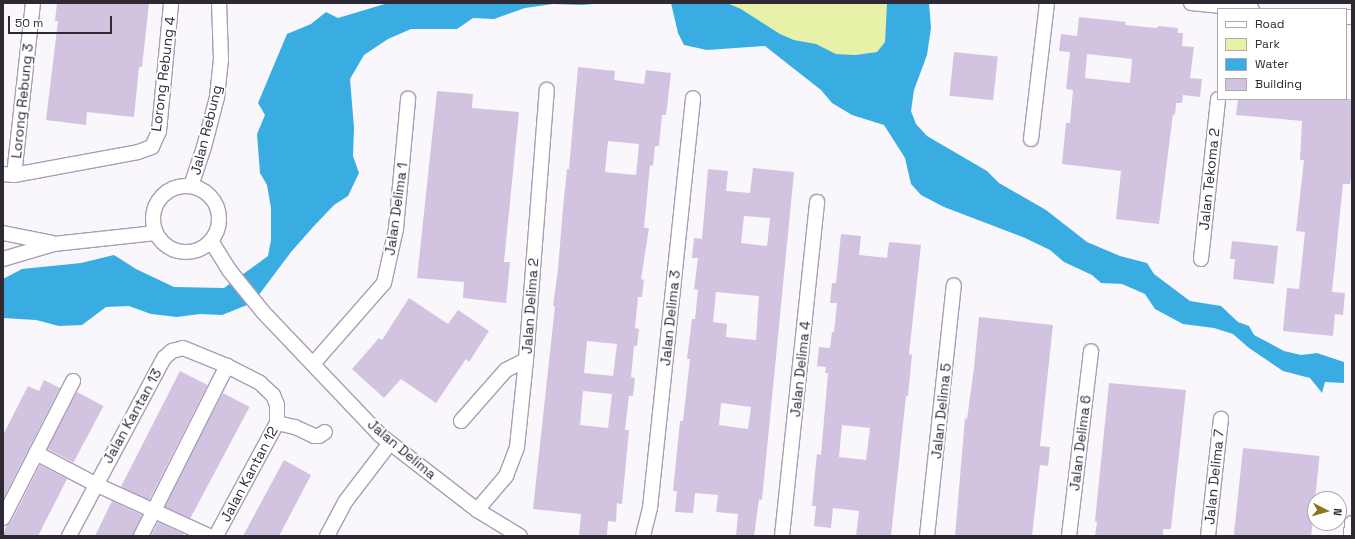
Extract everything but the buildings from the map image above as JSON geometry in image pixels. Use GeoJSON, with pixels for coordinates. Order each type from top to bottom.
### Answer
{"type":"FeatureCollection","features":[{"type":"Feature","properties":{"kind":"street","name":"Lorong Rebung 3"},"geometry":{"type":"LineString","coordinates":[[9,174],[33,3]]}},
{"type":"Feature","properties":{"kind":"street","name":"Lorong Rebung 4"},"geometry":{"type":"LineString","coordinates":[[9,174],[138,152],[152,147],[158,131],[171,3]]}},
{"type":"Feature","properties":{"kind":"street","name":"Jalan Rebung"},"geometry":{"type":"LineString","coordinates":[[191,186],[204,147],[216,98],[221,59],[219,3]]}},
{"type":"Feature","properties":{"kind":"street"},"geometry":{"type":"LineString","coordinates":[[1031,139],[1047,3]]}},
{"type":"Feature","properties":{"kind":"street"},"geometry":{"type":"LineString","coordinates":[[1191,3],[1244,8]]}},
{"type":"Feature","properties":{"kind":"street","name":"Jalan Delima 2"},"geometry":{"type":"LineString","coordinates":[[477,510],[506,476],[516,447],[526,360],[547,90]]}},
{"type":"Feature","properties":{"kind":"street","name":"Jalan Delima 3"},"geometry":{"type":"LineString","coordinates":[[643,536],[650,508],[693,98]]}},
{"type":"Feature","properties":{"kind":"street","name":"Jalan Delima 1"},"geometry":{"type":"LineString","coordinates":[[313,364],[384,283],[396,229],[408,99]]}},
{"type":"Feature","properties":{"kind":"street","name":"Jalan Tekoma 2"},"geometry":{"type":"LineString","coordinates":[[1201,259],[1218,100]]}},
{"type":"Feature","properties":{"kind":"street"},"geometry":{"type":"LineString","coordinates":[[181,185],[191,186],[202,190],[212,197],[217,208],[219,220],[217,231],[211,241],[202,248],[192,252],[180,252],[170,249],[161,242],[155,233],[152,222],[153,212],[156,202],[163,194],[181,185]]}},
{"type":"Feature","properties":{"kind":"street","name":"Jalan Delima 4"},"geometry":{"type":"LineString","coordinates":[[782,536],[817,202]]}},
{"type":"Feature","properties":{"kind":"street"},"geometry":{"type":"LineString","coordinates":[[3,233],[54,244]]}},
{"type":"Feature","properties":{"kind":"street"},"geometry":{"type":"LineString","coordinates":[[3,259],[54,244],[155,233]]}},
{"type":"Feature","properties":{"kind":"street","name":"Jalan Delima"},"geometry":{"type":"LineString","coordinates":[[211,241],[229,270],[263,312],[380,435],[477,510],[520,536]]}},
{"type":"Feature","properties":{"kind":"street","name":"Jalan Delima 5"},"geometry":{"type":"LineString","coordinates":[[927,536],[954,285]]}},
{"type":"Feature","properties":{"kind":"street","name":"Jalan Kantan 13"},"geometry":{"type":"LineString","coordinates":[[69,536],[95,484],[164,358],[172,351],[183,348],[227,366]]}},
{"type":"Feature","properties":{"kind":"street","name":"Jalan Delima 6"},"geometry":{"type":"LineString","coordinates":[[1069,536],[1091,351]]}},
{"type":"Feature","properties":{"kind":"street"},"geometry":{"type":"LineString","coordinates":[[461,421],[506,370],[526,360]]}},
{"type":"Feature","properties":{"kind":"street"},"geometry":{"type":"LineString","coordinates":[[141,536],[227,366]]}},
{"type":"Feature","properties":{"kind":"street","name":"Jalan Kantan 12"},"geometry":{"type":"LineString","coordinates":[[216,536],[276,423],[277,405],[274,395],[260,383],[227,366]]}},
{"type":"Feature","properties":{"kind":"street"},"geometry":{"type":"LineString","coordinates":[[3,516],[73,381]]}},
{"type":"Feature","properties":{"kind":"street","name":"Jalan Delima 7"},"geometry":{"type":"LineString","coordinates":[[1208,536],[1221,419]]}},
{"type":"Feature","properties":{"kind":"street"},"geometry":{"type":"LineString","coordinates":[[276,423],[294,427],[314,436],[319,436],[325,432]]}},
{"type":"Feature","properties":{"kind":"street"},"geometry":{"type":"LineString","coordinates":[[327,536],[345,502],[390,443]]}},
{"type":"Feature","properties":{"kind":"street"},"geometry":{"type":"LineString","coordinates":[[36,453],[95,484],[209,536]]}},
{"type":"Feature","properties":{"kind":"street"},"geometry":{"type":"LineString","coordinates":[[1351,536],[1352,523]]}},
{"type":"Feature","properties":{"kind":"green space"},"geometry":{"type":"Polygon","coordinates":[[[727,3],[887,3],[885,42],[877,52],[855,55],[836,54],[816,44],[794,40],[780,34],[741,9],[727,3]]]}},
{"type":"Feature","properties":{"kind":"water"},"geometry":{"type":"Polygon","coordinates":[[[388,3],[605,3],[582,5],[553,4],[525,8],[494,19],[473,18],[457,29],[411,29],[388,39],[364,55],[350,79],[354,128],[353,156],[359,173],[348,196],[334,205],[314,226],[291,252],[255,300],[247,305],[222,315],[200,314],[177,317],[151,314],[129,306],[106,307],[82,325],[59,326],[36,320],[3,318],[3,279],[22,269],[81,263],[114,255],[136,269],[174,287],[224,288],[268,256],[271,240],[271,208],[267,185],[260,173],[257,134],[265,115],[258,103],[287,34],[311,24],[326,12],[338,18],[388,3]]]}},
{"type":"Feature","properties":{"kind":"water"},"geometry":{"type":"Polygon","coordinates":[[[671,3],[727,3],[741,9],[780,34],[794,40],[816,44],[836,54],[855,55],[877,52],[885,42],[887,3],[929,3],[931,28],[927,55],[914,90],[911,111],[916,124],[927,136],[987,171],[999,183],[1046,210],[1087,242],[1120,256],[1147,263],[1154,274],[1190,301],[1221,306],[1238,322],[1249,326],[1254,335],[1284,351],[1301,355],[1317,353],[1344,362],[1344,383],[1325,382],[1322,393],[1310,378],[1283,371],[1249,348],[1233,334],[1214,328],[1183,324],[1155,309],[1145,294],[1122,284],[1101,283],[1092,275],[1064,262],[1050,250],[1025,238],[944,207],[921,195],[911,184],[905,158],[884,125],[852,115],[832,103],[821,90],[765,46],[707,50],[684,45],[678,33],[671,3]]]}}]}
